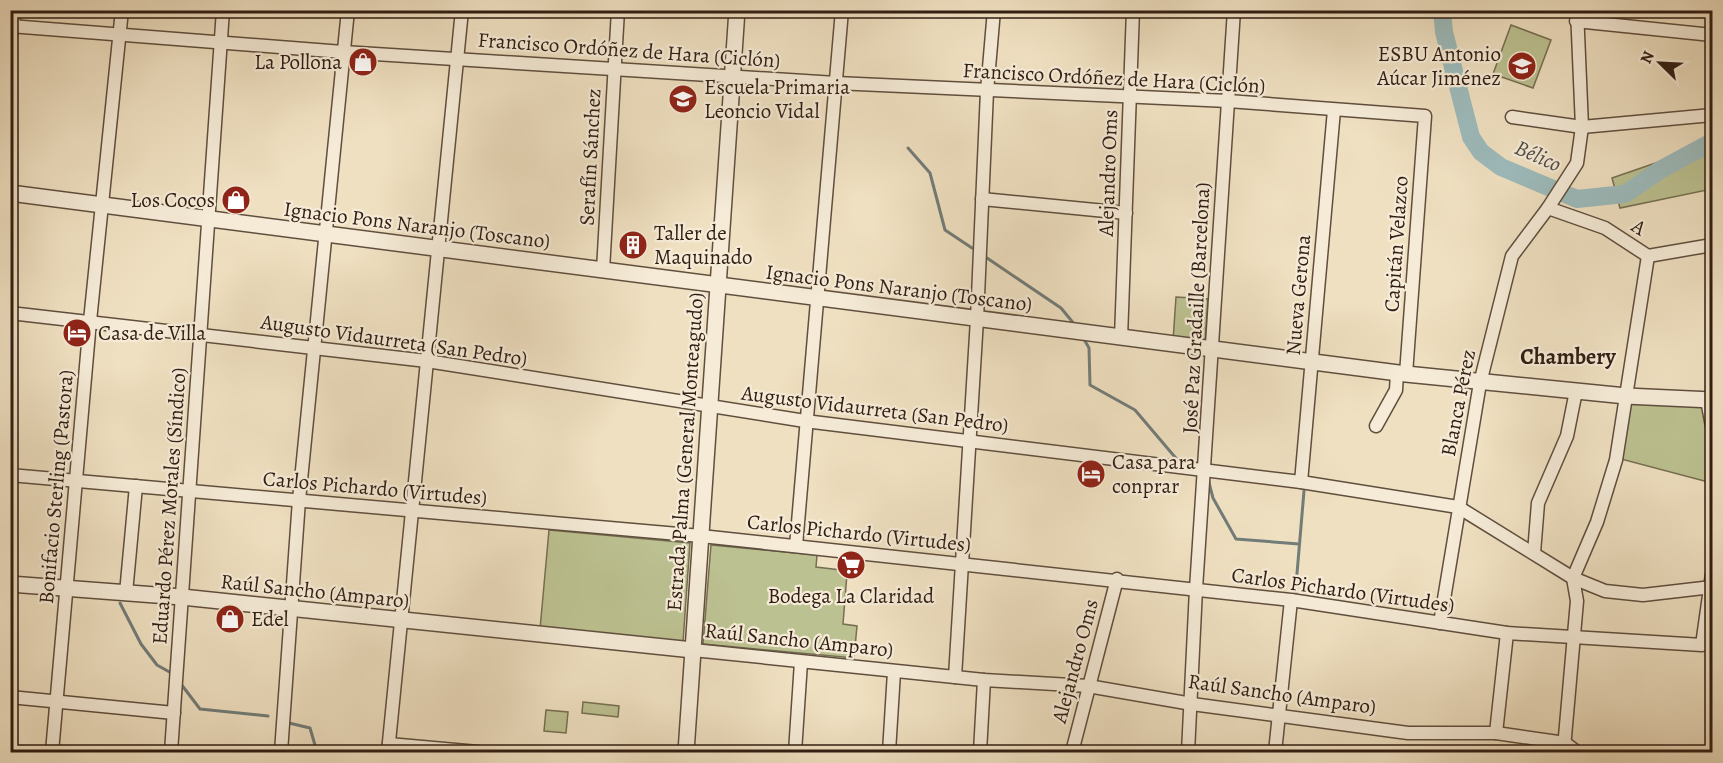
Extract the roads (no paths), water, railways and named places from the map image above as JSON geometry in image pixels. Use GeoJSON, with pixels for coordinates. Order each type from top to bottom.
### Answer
{"type":"FeatureCollection","features":[{"type":"Feature","properties":{"kind":"street"},"geometry":{"type":"LineString","coordinates":[[10,40],[15,10]]}},
{"type":"Feature","properties":{"kind":"street","name":"Bonifacio Sterling (Pastora)"},"geometry":{"type":"LineString","coordinates":[[52,753],[90,321],[123,10]]}},
{"type":"Feature","properties":{"kind":"street","name":"Eduardo Pérez Morales (Síndico)"},"geometry":{"type":"LineString","coordinates":[[171,753],[223,10]]}},
{"type":"Feature","properties":{"kind":"street"},"geometry":{"type":"LineString","coordinates":[[281,753],[299,500],[348,10]]}},
{"type":"Feature","properties":{"kind":"street"},"geometry":{"type":"LineString","coordinates":[[462,10],[389,748],[478,753]]}},
{"type":"Feature","properties":{"kind":"street","name":"Serafín Sánchez"},"geometry":{"type":"LineString","coordinates":[[603,270],[618,10]]}},
{"type":"Feature","properties":{"kind":"street","name":"Estrada Palma (General Monteagudo)"},"geometry":{"type":"LineString","coordinates":[[686,753],[737,10]]}},
{"type":"Feature","properties":{"kind":"street"},"geometry":{"type":"LineString","coordinates":[[796,546],[815,298],[842,10]]}},
{"type":"Feature","properties":{"kind":"street"},"geometry":{"type":"LineString","coordinates":[[955,677],[977,319],[987,91],[994,10]]}},
{"type":"Feature","properties":{"kind":"street","name":"Alejandro Oms"},"geometry":{"type":"LineString","coordinates":[[1121,338],[1133,10]]}},
{"type":"Feature","properties":{"kind":"street","name":"José Paz Gradaille (Barcelona)"},"geometry":{"type":"LineString","coordinates":[[1188,753],[1196,589],[1206,470],[1234,10]]}},
{"type":"Feature","properties":{"kind":"street"},"geometry":{"type":"LineString","coordinates":[[1582,127],[1577,16],[1713,35]]}},
{"type":"Feature","properties":{"kind":"street","name":"Francisco Ordóñez de Hara (Ciclón)"},"geometry":{"type":"LineString","coordinates":[[12,26],[343,52],[836,83],[1228,101],[1334,111],[1425,116]]}},
{"type":"Feature","properties":{"kind":"street","name":"Nueva Gerona"},"geometry":{"type":"LineString","coordinates":[[1301,482],[1334,111]]}},
{"type":"Feature","properties":{"kind":"street"},"geometry":{"type":"LineString","coordinates":[[1512,117],[1582,127],[1713,115]]}},
{"type":"Feature","properties":{"kind":"street","name":"Capitán Velazco"},"geometry":{"type":"LineString","coordinates":[[1376,426],[1396,390],[1402,373],[1425,116]]}},
{"type":"Feature","properties":{"kind":"street","name":"Blanca Pérez"},"geometry":{"type":"LineString","coordinates":[[1440,624],[1480,383],[1512,256],[1577,163],[1582,127]]}},
{"type":"Feature","properties":{"kind":"street","name":"Ignacio Pons Naranjo (Toscano)"},"geometry":{"type":"LineString","coordinates":[[10,193],[1480,383],[1626,396],[1710,400]]}},
{"type":"Feature","properties":{"kind":"street"},"geometry":{"type":"LineString","coordinates":[[982,199],[1126,213]]}},
{"type":"Feature","properties":{"kind":"street","name":"A"},"geometry":{"type":"LineString","coordinates":[[1549,206],[1605,228],[1648,256],[1713,245]]}},
{"type":"Feature","properties":{"kind":"street"},"geometry":{"type":"LineString","coordinates":[[1577,753],[1564,748],[1577,601],[1573,578],[1597,522],[1616,460],[1648,256]]}},
{"type":"Feature","properties":{"kind":"street","name":"Augusto Vidaurreta (San Pedro)"},"geometry":{"type":"LineString","coordinates":[[10,312],[427,361],[805,421],[1301,482],[1458,507],[1573,578],[1605,591],[1642,595],[1712,582]]}},
{"type":"Feature","properties":{"kind":"street"},"geometry":{"type":"LineString","coordinates":[[1534,553],[1539,503],[1567,436],[1576,390]]}},
{"type":"Feature","properties":{"kind":"street"},"geometry":{"type":"LineString","coordinates":[[1710,400],[1713,426]]}},
{"type":"Feature","properties":{"kind":"street","name":"Carlos Pichardo (Virtudes)"},"geometry":{"type":"LineString","coordinates":[[10,475],[701,536],[1117,579],[1291,600],[1507,633],[1573,638],[1702,645],[1712,582]]}},
{"type":"Feature","properties":{"kind":"street"},"geometry":{"type":"LineString","coordinates":[[126,593],[136,486]]}},
{"type":"Feature","properties":{"kind":"street","name":"Alejandro Oms"},"geometry":{"type":"LineString","coordinates":[[1072,753],[1117,579]]}},
{"type":"Feature","properties":{"kind":"street","name":"Raúl Sancho (Amparo)"},"geometry":{"type":"LineString","coordinates":[[10,584],[182,597],[401,622],[894,672],[1088,686],[1192,704],[1408,733],[1496,733],[1564,748]]}},
{"type":"Feature","properties":{"kind":"street"},"geometry":{"type":"LineString","coordinates":[[1275,753],[1281,717],[1291,600]]}},
{"type":"Feature","properties":{"kind":"street"},"geometry":{"type":"LineString","coordinates":[[1496,733],[1507,633]]}},
{"type":"Feature","properties":{"kind":"street"},"geometry":{"type":"LineString","coordinates":[[795,753],[801,662]]}},
{"type":"Feature","properties":{"kind":"street"},"geometry":{"type":"LineString","coordinates":[[889,753],[894,672]]}},
{"type":"Feature","properties":{"kind":"street"},"geometry":{"type":"LineString","coordinates":[[980,753],[984,680]]}},
{"type":"Feature","properties":{"kind":"street"},"geometry":{"type":"LineString","coordinates":[[11,699],[174,713]]}},
{"type":"Feature","properties":{"kind":"waterway","name":"Bélico"},"geometry":{"type":"LineString","coordinates":[[1442,10],[1444,32],[1471,137],[1481,152],[1501,167],[1577,199],[1625,194],[1660,170],[1712,142]]}},
{"type":"Feature","properties":{"kind":"waterway"},"geometry":{"type":"LineString","coordinates":[[908,148],[930,173],[945,230],[972,248]]}},
{"type":"Feature","properties":{"kind":"waterway"},"geometry":{"type":"LineString","coordinates":[[987,258],[1061,308],[1075,325]]}},
{"type":"Feature","properties":{"kind":"waterway"},"geometry":{"type":"LineString","coordinates":[[1085,341],[1089,348],[1090,385],[1135,410],[1180,463]]}},
{"type":"Feature","properties":{"kind":"waterway"},"geometry":{"type":"LineString","coordinates":[[1208,479],[1213,498],[1236,539],[1299,544]]}},
{"type":"Feature","properties":{"kind":"waterway"},"geometry":{"type":"LineString","coordinates":[[1295,597],[1304,491]]}},
{"type":"Feature","properties":{"kind":"waterway"},"geometry":{"type":"LineString","coordinates":[[120,603],[141,644],[157,665],[173,674]]}},
{"type":"Feature","properties":{"kind":"waterway"},"geometry":{"type":"LineString","coordinates":[[181,684],[200,709],[268,716]]}},
{"type":"Feature","properties":{"kind":"waterway"},"geometry":{"type":"LineString","coordinates":[[289,723],[310,728],[317,752]]}},
{"type":"Feature","properties":{"kind":"place","name":"La Pollona"},"geometry":{"type":"Point","coordinates":[363,62]}},
{"type":"Feature","properties":{"kind":"place","name":"ESBU Antonio Aúcar Jiménez"},"geometry":{"type":"Point","coordinates":[1522,66]}},
{"type":"Feature","properties":{"kind":"place","name":"Escuela Primaria Leoncio Vidal"},"geometry":{"type":"Point","coordinates":[683,99]}},
{"type":"Feature","properties":{"kind":"place","name":"Los Cocos"},"geometry":{"type":"Point","coordinates":[236,200]}},
{"type":"Feature","properties":{"kind":"place","name":"Taller de Maquinado"},"geometry":{"type":"Point","coordinates":[633,245]}},
{"type":"Feature","properties":{"kind":"place","name":"Casa de Villa"},"geometry":{"type":"Point","coordinates":[77,333]}},
{"type":"Feature","properties":{"kind":"place","name":"Casa para conprar"},"geometry":{"type":"Point","coordinates":[1091,474]}},
{"type":"Feature","properties":{"kind":"place","name":"Bodega La Claridad"},"geometry":{"type":"Point","coordinates":[851,565]}},
{"type":"Feature","properties":{"kind":"place","name":"Edel"},"geometry":{"type":"Point","coordinates":[230,619]}},
{"type":"Feature","properties":{"kind":"district","name":"Chambery"},"geometry":{"type":"Point","coordinates":[1568,357]}}]}
